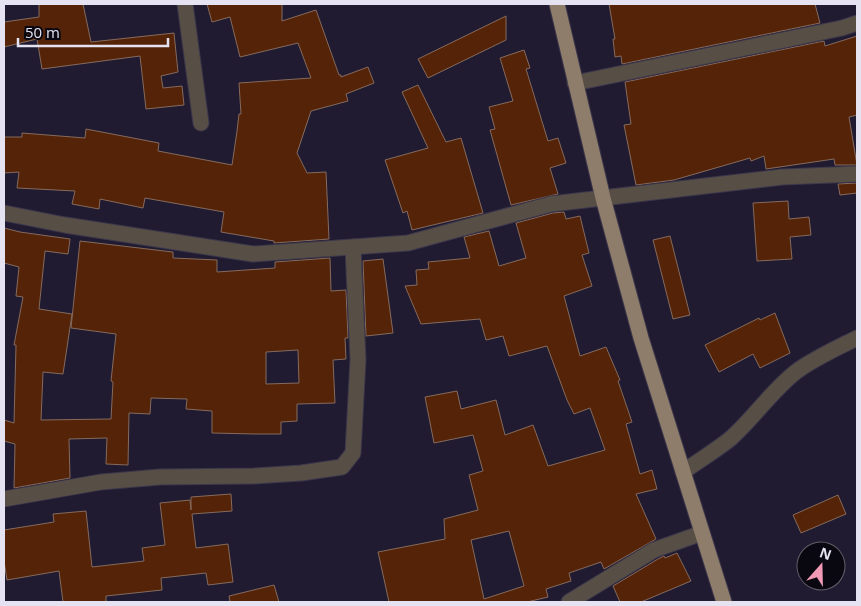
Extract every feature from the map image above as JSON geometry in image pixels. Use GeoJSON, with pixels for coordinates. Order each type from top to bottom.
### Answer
{"type":"FeatureCollection","features":[{"type":"Feature","properties":{"kind":"main road"},"geometry":{"type":"LineString","coordinates":[[557,4],[575,83],[640,338],[724,602]]}},
{"type":"Feature","properties":{"kind":"street"},"geometry":{"type":"LineString","coordinates":[[185,4],[201,123]]}},
{"type":"Feature","properties":{"kind":"street"},"geometry":{"type":"LineString","coordinates":[[575,83],[842,28],[857,23]]}},
{"type":"Feature","properties":{"kind":"street"},"geometry":{"type":"LineString","coordinates":[[4,213],[65,225],[253,254],[408,244],[551,204],[782,177],[857,174]]}},
{"type":"Feature","properties":{"kind":"street"},"geometry":{"type":"LineString","coordinates":[[4,499],[101,482],[160,477],[254,476],[342,468],[353,454],[358,359],[353,248]]}},
{"type":"Feature","properties":{"kind":"street"},"geometry":{"type":"LineString","coordinates":[[683,472],[729,439],[756,413],[782,383],[798,370],[857,338]]}},
{"type":"Feature","properties":{"kind":"street"},"geometry":{"type":"LineString","coordinates":[[569,602],[654,550],[702,533]]}},
{"type":"Feature","properties":{"kind":"building"},"geometry":{"type":"Polygon","coordinates":[[[39,4],[83,4],[91,42],[174,33],[178,72],[161,76],[163,88],[182,86],[184,105],[146,109],[140,56],[42,69],[37,39],[4,47],[4,22],[39,17],[39,4]]]}},
{"type":"Feature","properties":{"kind":"building"},"geometry":{"type":"Polygon","coordinates":[[[207,4],[282,4],[282,21],[316,10],[339,75],[341,77],[368,67],[374,83],[346,94],[348,101],[311,111],[297,153],[307,173],[326,172],[329,239],[274,243],[274,241],[221,232],[224,212],[145,198],[143,208],[100,199],[99,209],[72,204],[75,191],[17,188],[19,172],[4,173],[4,137],[22,137],[22,133],[85,138],[86,129],[159,143],[158,151],[232,165],[239,114],[241,114],[239,83],[311,78],[298,43],[240,57],[230,17],[212,22],[207,4]]]}},
{"type":"Feature","properties":{"kind":"building"},"geometry":{"type":"Polygon","coordinates":[[[609,4],[815,4],[820,23],[622,64],[621,56],[615,57],[613,39],[615,39],[609,4]]]}},
{"type":"Feature","properties":{"kind":"building"},"geometry":{"type":"Polygon","coordinates":[[[506,16],[506,40],[428,78],[418,59],[506,16]]]}},
{"type":"Feature","properties":{"kind":"building"},"geometry":{"type":"Polygon","coordinates":[[[857,36],[857,115],[849,117],[857,165],[835,165],[834,159],[766,169],[764,156],[751,161],[750,158],[674,180],[636,185],[624,125],[631,124],[625,82],[824,41],[825,46],[857,36]]]}},
{"type":"Feature","properties":{"kind":"building"},"geometry":{"type":"Polygon","coordinates":[[[524,50],[530,68],[526,69],[548,141],[558,138],[566,163],[550,168],[558,194],[511,205],[490,130],[495,129],[489,107],[513,101],[500,58],[524,50]]]}},
{"type":"Feature","properties":{"kind":"building"},"geometry":{"type":"Polygon","coordinates":[[[418,85],[446,142],[461,138],[483,213],[412,230],[407,211],[403,213],[385,160],[428,148],[402,92],[418,85]]]}},
{"type":"Feature","properties":{"kind":"building"},"geometry":{"type":"Polygon","coordinates":[[[857,183],[857,193],[840,195],[838,184],[857,183]]]}},
{"type":"Feature","properties":{"kind":"building"},"geometry":{"type":"Polygon","coordinates":[[[788,201],[789,219],[809,217],[811,235],[790,237],[792,259],[757,261],[753,203],[788,201]]]}},
{"type":"Feature","properties":{"kind":"building"},"geometry":{"type":"Polygon","coordinates":[[[564,212],[566,219],[580,216],[589,253],[582,255],[592,286],[564,296],[580,356],[606,347],[620,380],[618,381],[632,422],[626,424],[640,474],[652,470],[657,489],[636,494],[656,539],[604,569],[601,562],[569,573],[571,581],[546,589],[548,597],[527,602],[389,602],[378,552],[445,539],[444,519],[478,510],[469,475],[483,471],[473,435],[434,443],[425,397],[457,391],[461,409],[496,400],[505,435],[533,425],[548,466],[605,450],[590,408],[574,414],[547,346],[509,356],[503,336],[486,340],[480,319],[421,324],[405,286],[417,285],[416,270],[429,269],[428,262],[470,258],[464,237],[489,231],[499,266],[526,258],[516,223],[564,212]],[[509,531],[471,540],[484,599],[524,586],[509,531]]]}},
{"type":"Feature","properties":{"kind":"building"},"geometry":{"type":"Polygon","coordinates":[[[4,228],[70,239],[68,254],[45,251],[39,309],[72,314],[63,374],[43,372],[41,420],[111,419],[113,382],[111,381],[116,334],[71,328],[80,241],[173,252],[173,258],[217,260],[217,272],[275,268],[275,262],[330,258],[331,291],[346,290],[348,338],[345,338],[346,359],[333,360],[335,403],[297,404],[297,421],[281,422],[281,434],[212,433],[212,411],[186,409],[187,399],[151,398],[150,414],[129,413],[128,465],[106,464],[107,438],[69,439],[70,478],[14,488],[15,444],[4,441],[4,420],[14,423],[16,345],[14,345],[23,297],[16,296],[19,267],[4,263],[4,228]],[[298,350],[266,352],[266,384],[299,383],[298,350]]]}},
{"type":"Feature","properties":{"kind":"building"},"geometry":{"type":"Polygon","coordinates":[[[670,236],[690,315],[673,319],[653,240],[670,236]]]}},
{"type":"Feature","properties":{"kind":"building"},"geometry":{"type":"Polygon","coordinates":[[[383,259],[393,333],[366,336],[363,261],[383,259]]]}},
{"type":"Feature","properties":{"kind":"building"},"geometry":{"type":"Polygon","coordinates":[[[775,313],[790,353],[760,368],[753,354],[719,372],[705,345],[759,318],[760,320],[775,313]]]}},
{"type":"Feature","properties":{"kind":"building"},"geometry":{"type":"Polygon","coordinates":[[[231,494],[232,511],[192,514],[196,548],[228,544],[233,582],[208,585],[206,573],[161,578],[162,590],[106,596],[106,602],[63,602],[59,571],[7,580],[4,561],[4,530],[54,522],[53,514],[86,511],[92,567],[144,561],[142,548],[165,545],[160,503],[190,500],[191,510],[191,497],[231,494]]]}},
{"type":"Feature","properties":{"kind":"building"},"geometry":{"type":"Polygon","coordinates":[[[838,495],[846,514],[801,533],[793,515],[838,495]]]}},
{"type":"Feature","properties":{"kind":"building"},"geometry":{"type":"Polygon","coordinates":[[[677,553],[691,581],[641,602],[620,602],[613,586],[658,559],[677,553]]]}},
{"type":"Feature","properties":{"kind":"building"},"geometry":{"type":"Polygon","coordinates":[[[274,585],[279,602],[230,602],[229,596],[274,585]]]}}]}
